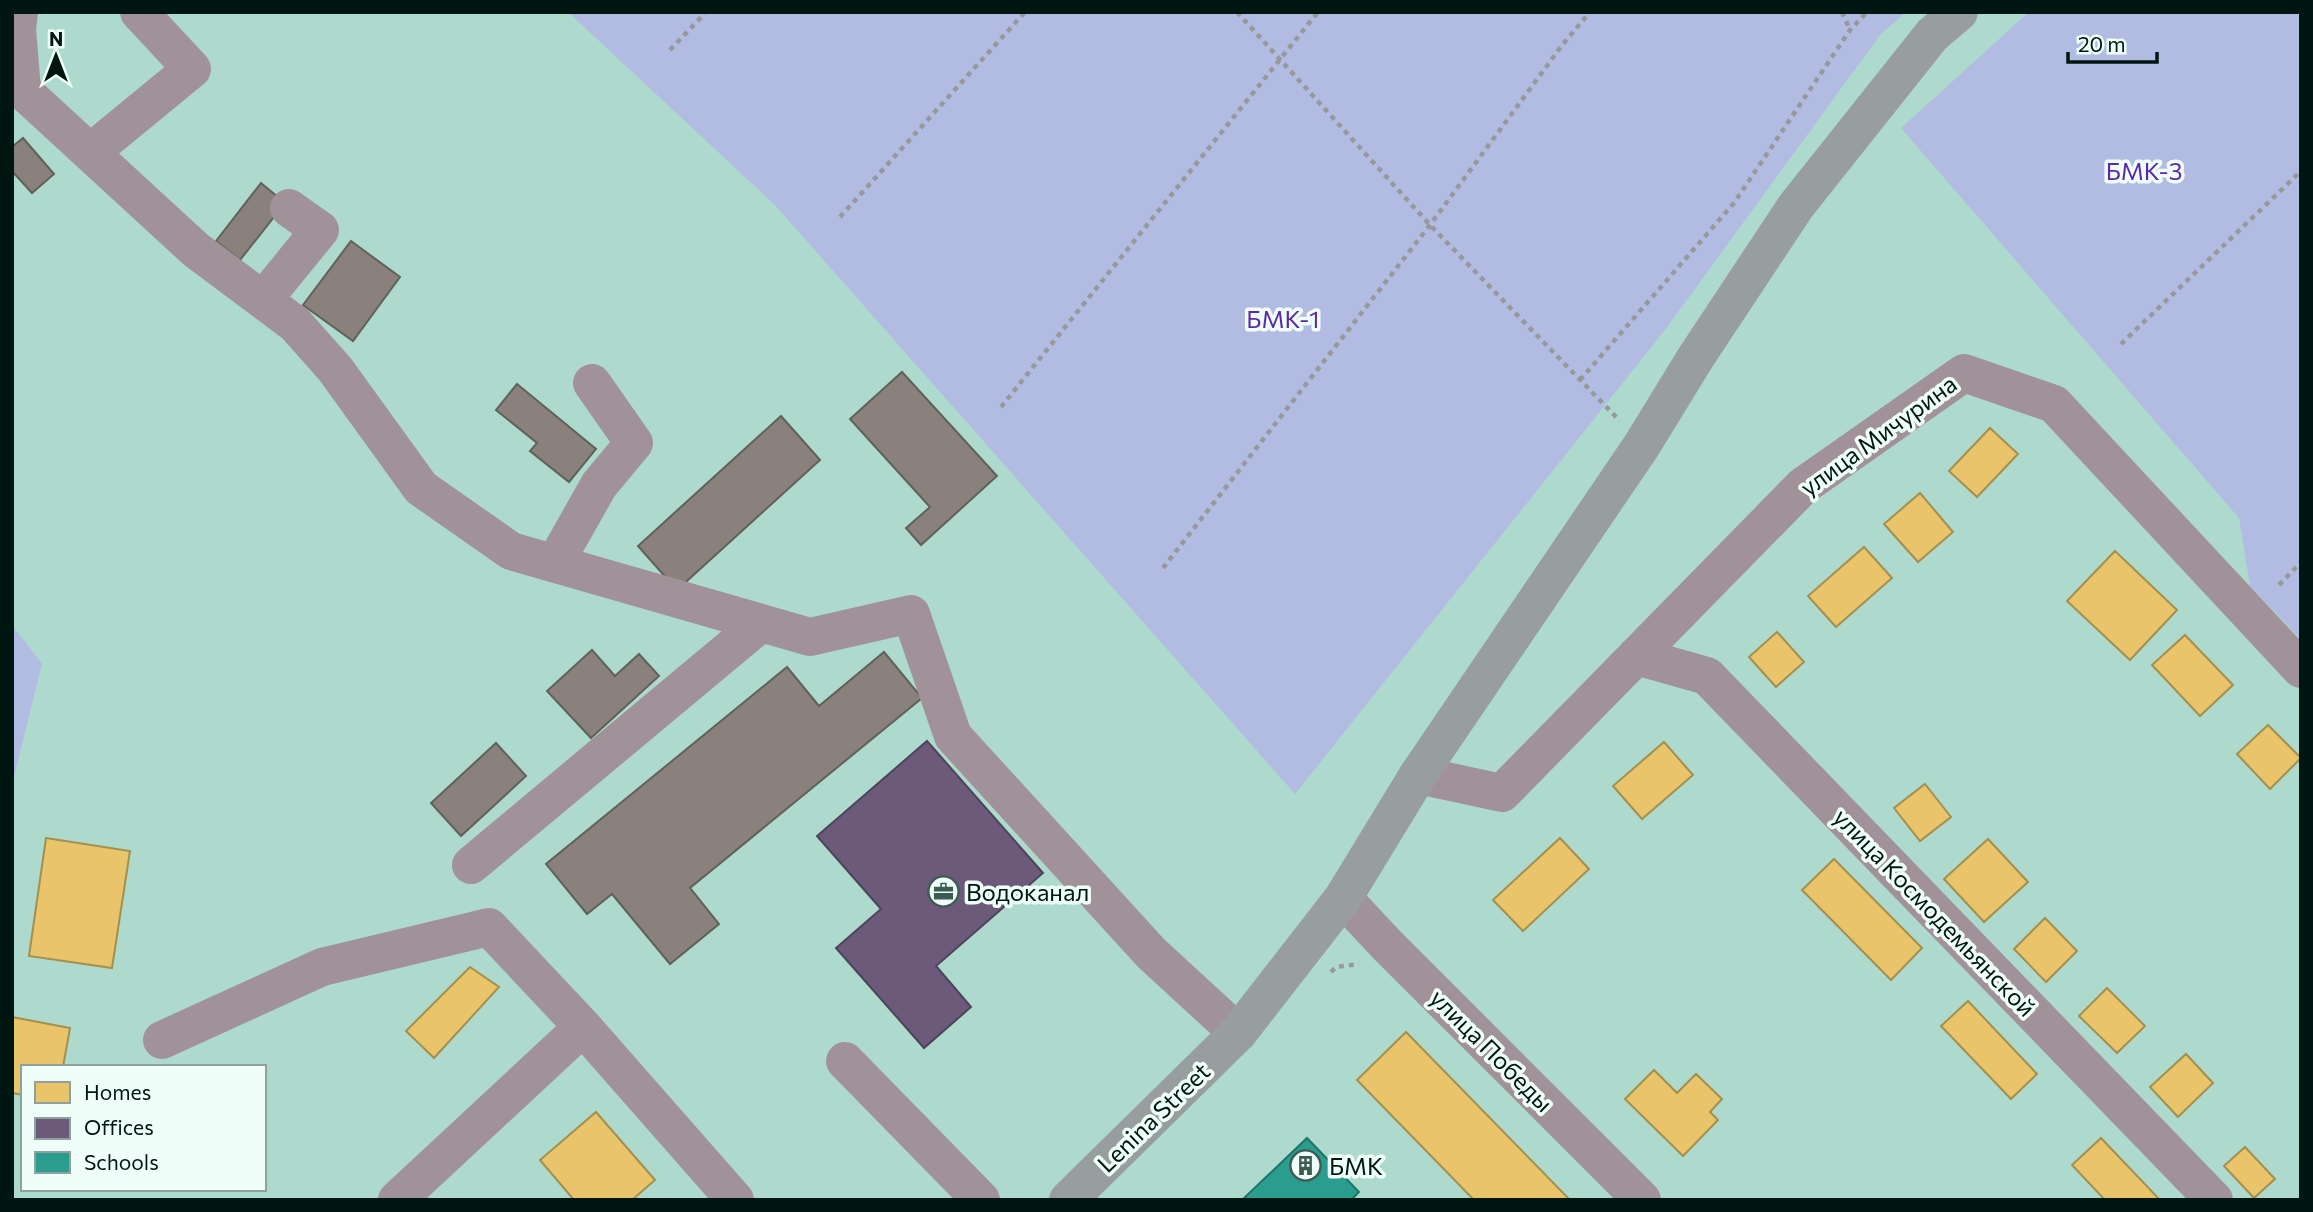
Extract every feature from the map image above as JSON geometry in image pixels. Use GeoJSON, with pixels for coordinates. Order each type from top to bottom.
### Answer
{"type":"FeatureCollection","features":[{"type":"Feature","properties":{"kind":"main road","name":"Lenina Street"},"geometry":{"type":"LineString","coordinates":[[1068,1200],[1238,1034],[1343,898],[1418,775],[1642,445],[1696,357],[1797,205],[1932,35],[1959,12]]}},
{"type":"Feature","properties":{"kind":"street"},"geometry":{"type":"LineString","coordinates":[[19,12],[17,29],[22,90],[197,250],[295,324],[335,369],[421,488],[511,551],[810,637],[911,614],[953,736],[1151,953],[1238,1034]]}},
{"type":"Feature","properties":{"kind":"street"},"geometry":{"type":"LineString","coordinates":[[91,152],[192,69],[139,12]]}},
{"type":"Feature","properties":{"kind":"street"},"geometry":{"type":"LineString","coordinates":[[263,300],[320,230],[289,208]]}},
{"type":"Feature","properties":{"kind":"street","name":"улица Мичурина"},"geometry":{"type":"LineString","coordinates":[[1418,775],[1502,793],[1803,486],[1964,373],[2054,404],[2301,669]]}},
{"type":"Feature","properties":{"kind":"street"},"geometry":{"type":"LineString","coordinates":[[555,563],[599,485],[634,443],[592,383]]}},
{"type":"Feature","properties":{"kind":"street"},"geometry":{"type":"LineString","coordinates":[[471,865],[761,623]]}},
{"type":"Feature","properties":{"kind":"street","name":"улица Космодемьянской"},"geometry":{"type":"LineString","coordinates":[[1636,656],[1707,676],[2214,1200]]}},
{"type":"Feature","properties":{"kind":"street","name":"улица Победы"},"geometry":{"type":"LineString","coordinates":[[1343,898],[1642,1200]]}},
{"type":"Feature","properties":{"kind":"street"},"geometry":{"type":"LineString","coordinates":[[162,1040],[322,967],[489,927],[583,1027],[735,1200]]}},
{"type":"Feature","properties":{"kind":"street"},"geometry":{"type":"LineString","coordinates":[[397,1200],[583,1027]]}},
{"type":"Feature","properties":{"kind":"street"},"geometry":{"type":"LineString","coordinates":[[845,1061],[981,1200]]}},
{"type":"Feature","properties":{"kind":"path"},"geometry":{"type":"LineString","coordinates":[[670,50],[706,12]]}},
{"type":"Feature","properties":{"kind":"path"},"geometry":{"type":"LineString","coordinates":[[840,217],[1025,12]]}},
{"type":"Feature","properties":{"kind":"path"},"geometry":{"type":"LineString","coordinates":[[1237,12],[1430,225],[1642,445]]}},
{"type":"Feature","properties":{"kind":"path"},"geometry":{"type":"LineString","coordinates":[[1000,407],[1318,12]]}},
{"type":"Feature","properties":{"kind":"path"},"geometry":{"type":"LineString","coordinates":[[1163,568],[1430,225],[1563,44],[1590,12]]}},
{"type":"Feature","properties":{"kind":"path"},"geometry":{"type":"LineString","coordinates":[[1842,12],[1850,30]]}},
{"type":"Feature","properties":{"kind":"path"},"geometry":{"type":"LineString","coordinates":[[1580,380],[1734,203],[1850,30],[1867,12]]}},
{"type":"Feature","properties":{"kind":"path"},"geometry":{"type":"LineString","coordinates":[[2121,344],[2301,171]]}},
{"type":"Feature","properties":{"kind":"path"},"geometry":{"type":"LineString","coordinates":[[2279,585],[2301,562]]}},
{"type":"Feature","properties":{"kind":"green space","name":"БМК-1"},"geometry":{"type":"Polygon","coordinates":[[[568,12],[1906,12],[1880,35],[1665,330],[1295,794],[774,204],[568,12]]]}},
{"type":"Feature","properties":{"kind":"green space","name":"БМК-3"},"geometry":{"type":"Polygon","coordinates":[[[2029,12],[2301,12],[2301,639],[2250,586],[2239,518],[1901,128],[2029,12]]]}},
{"type":"Feature","properties":{"kind":"green space"},"geometry":{"type":"Polygon","coordinates":[[[12,625],[42,664],[12,785],[12,625]]]}},
{"type":"Feature","properties":{"kind":"building: Homes"},"geometry":{"type":"Polygon","coordinates":[[[1990,428],[2018,454],[1977,497],[1949,471],[1990,428]]]}},
{"type":"Feature","properties":{"kind":"building: Homes"},"geometry":{"type":"Polygon","coordinates":[[[1920,493],[1953,532],[1918,562],[1884,524],[1920,493]]]}},
{"type":"Feature","properties":{"kind":"building: Homes"},"geometry":{"type":"Polygon","coordinates":[[[1864,547],[1892,578],[1836,627],[1808,596],[1864,547]]]}},
{"type":"Feature","properties":{"kind":"building: Homes"},"geometry":{"type":"Polygon","coordinates":[[[2115,551],[2177,610],[2130,660],[2067,601],[2115,551]]]}},
{"type":"Feature","properties":{"kind":"building: Homes"},"geometry":{"type":"Polygon","coordinates":[[[1777,632],[1804,662],[1776,687],[1749,657],[1777,632]]]}},
{"type":"Feature","properties":{"kind":"building: Homes"},"geometry":{"type":"Polygon","coordinates":[[[2185,635],[2233,685],[2200,716],[2152,665],[2185,635]]]}},
{"type":"Feature","properties":{"kind":"building: Homes"},"geometry":{"type":"Polygon","coordinates":[[[2268,725],[2301,758],[2270,789],[2237,754],[2268,725]]]}},
{"type":"Feature","properties":{"kind":"building: Homes"},"geometry":{"type":"Polygon","coordinates":[[[1664,742],[1693,775],[1642,819],[1613,786],[1664,742]]]}},
{"type":"Feature","properties":{"kind":"building: Homes"},"geometry":{"type":"Polygon","coordinates":[[[1925,784],[1951,817],[1920,841],[1894,808],[1925,784]]]}},
{"type":"Feature","properties":{"kind":"building: Homes"},"geometry":{"type":"Polygon","coordinates":[[[46,838],[130,851],[112,968],[29,956],[46,838]]]}},
{"type":"Feature","properties":{"kind":"building: Homes"},"geometry":{"type":"Polygon","coordinates":[[[1560,838],[1589,869],[1523,931],[1493,900],[1560,838]]]}},
{"type":"Feature","properties":{"kind":"building: Homes"},"geometry":{"type":"Polygon","coordinates":[[[1988,839],[2028,882],[1984,922],[1944,879],[1988,839]]]}},
{"type":"Feature","properties":{"kind":"building: Homes"},"geometry":{"type":"Polygon","coordinates":[[[1834,859],[1922,948],[1891,980],[1802,890],[1834,859]]]}},
{"type":"Feature","properties":{"kind":"building: Homes"},"geometry":{"type":"Polygon","coordinates":[[[2045,918],[2077,951],[2046,982],[2014,949],[2045,918]]]}},
{"type":"Feature","properties":{"kind":"building: Homes"},"geometry":{"type":"Polygon","coordinates":[[[470,967],[499,987],[434,1058],[406,1031],[470,967]]]}},
{"type":"Feature","properties":{"kind":"building: Homes"},"geometry":{"type":"Polygon","coordinates":[[[2107,988],[2145,1026],[2117,1053],[2079,1016],[2107,988]]]}},
{"type":"Feature","properties":{"kind":"building: Homes"},"geometry":{"type":"Polygon","coordinates":[[[1968,1001],[2037,1074],[2011,1099],[1941,1026],[1968,1001]]]}},
{"type":"Feature","properties":{"kind":"building: Homes"},"geometry":{"type":"Polygon","coordinates":[[[12,1017],[70,1028],[63,1065],[21,1065],[21,1095],[12,1093],[12,1017]]]}},
{"type":"Feature","properties":{"kind":"building: Homes"},"geometry":{"type":"Polygon","coordinates":[[[1406,1032],[1570,1200],[1474,1200],[1357,1080],[1406,1032]]]}},
{"type":"Feature","properties":{"kind":"building: Homes"},"geometry":{"type":"Polygon","coordinates":[[[2186,1054],[2213,1083],[2178,1117],[2150,1087],[2186,1054]]]}},
{"type":"Feature","properties":{"kind":"building: Homes"},"geometry":{"type":"Polygon","coordinates":[[[1654,1070],[1677,1093],[1696,1074],[1722,1099],[1710,1112],[1718,1120],[1683,1156],[1625,1099],[1654,1070]]]}},
{"type":"Feature","properties":{"kind":"building: Homes"},"geometry":{"type":"Polygon","coordinates":[[[596,1112],[655,1180],[632,1200],[574,1200],[540,1160],[596,1112]]]}},
{"type":"Feature","properties":{"kind":"building: Homes"},"geometry":{"type":"Polygon","coordinates":[[[2101,1138],[2160,1200],[2105,1200],[2072,1165],[2101,1138]]]}},
{"type":"Feature","properties":{"kind":"building: Homes"},"geometry":{"type":"Polygon","coordinates":[[[2245,1147],[2275,1179],[2254,1198],[2224,1166],[2245,1147]]]}},
{"type":"Feature","properties":{"kind":"building: Offices","name":"Водоканал"},"geometry":{"type":"Polygon","coordinates":[[[927,741],[1043,873],[936,966],[971,1007],[924,1048],[836,948],[881,909],[817,836],[927,741]]]}},
{"type":"Feature","properties":{"kind":"building: Schools","name":"БМК"},"geometry":{"type":"Polygon","coordinates":[[[1307,1138],[1359,1192],[1351,1200],[1242,1200],[1307,1138]]]}},
{"type":"Feature","properties":{"kind":"building: Industry"},"geometry":{"type":"Polygon","coordinates":[[[23,138],[54,174],[32,193],[12,171],[12,147],[23,138]]]}},
{"type":"Feature","properties":{"kind":"building: Industry"},"geometry":{"type":"Polygon","coordinates":[[[261,183],[285,203],[240,260],[216,241],[261,183]]]}},
{"type":"Feature","properties":{"kind":"building: Industry"},"geometry":{"type":"Polygon","coordinates":[[[351,241],[400,277],[353,341],[303,305],[351,241]]]}},
{"type":"Feature","properties":{"kind":"building: Industry"},"geometry":{"type":"Polygon","coordinates":[[[902,372],[997,476],[921,545],[906,528],[930,507],[850,419],[902,372]]]}},
{"type":"Feature","properties":{"kind":"building: Industry"},"geometry":{"type":"Polygon","coordinates":[[[517,384],[596,449],[569,482],[530,451],[537,443],[496,410],[517,384]]]}},
{"type":"Feature","properties":{"kind":"building: Industry"},"geometry":{"type":"Polygon","coordinates":[[[781,416],[820,460],[677,590],[638,546],[781,416]]]}},
{"type":"Feature","properties":{"kind":"building: Industry"},"geometry":{"type":"Polygon","coordinates":[[[592,650],[615,676],[639,654],[659,676],[591,738],[547,691],[592,650]]]}},
{"type":"Feature","properties":{"kind":"building: Industry"},"geometry":{"type":"Polygon","coordinates":[[[884,652],[922,698],[690,888],[719,924],[670,964],[612,894],[587,914],[546,864],[787,667],[819,706],[884,652]]]}},
{"type":"Feature","properties":{"kind":"building: Industry"},"geometry":{"type":"Polygon","coordinates":[[[496,743],[526,776],[461,836],[431,803],[496,743]]]}},
{"type":"Feature","properties":{"kind":"place","name":"Водоканал"},"geometry":{"type":"Point","coordinates":[943,891]}},
{"type":"Feature","properties":{"kind":"place","name":"БМК"},"geometry":{"type":"Point","coordinates":[1306,1165]}}]}
